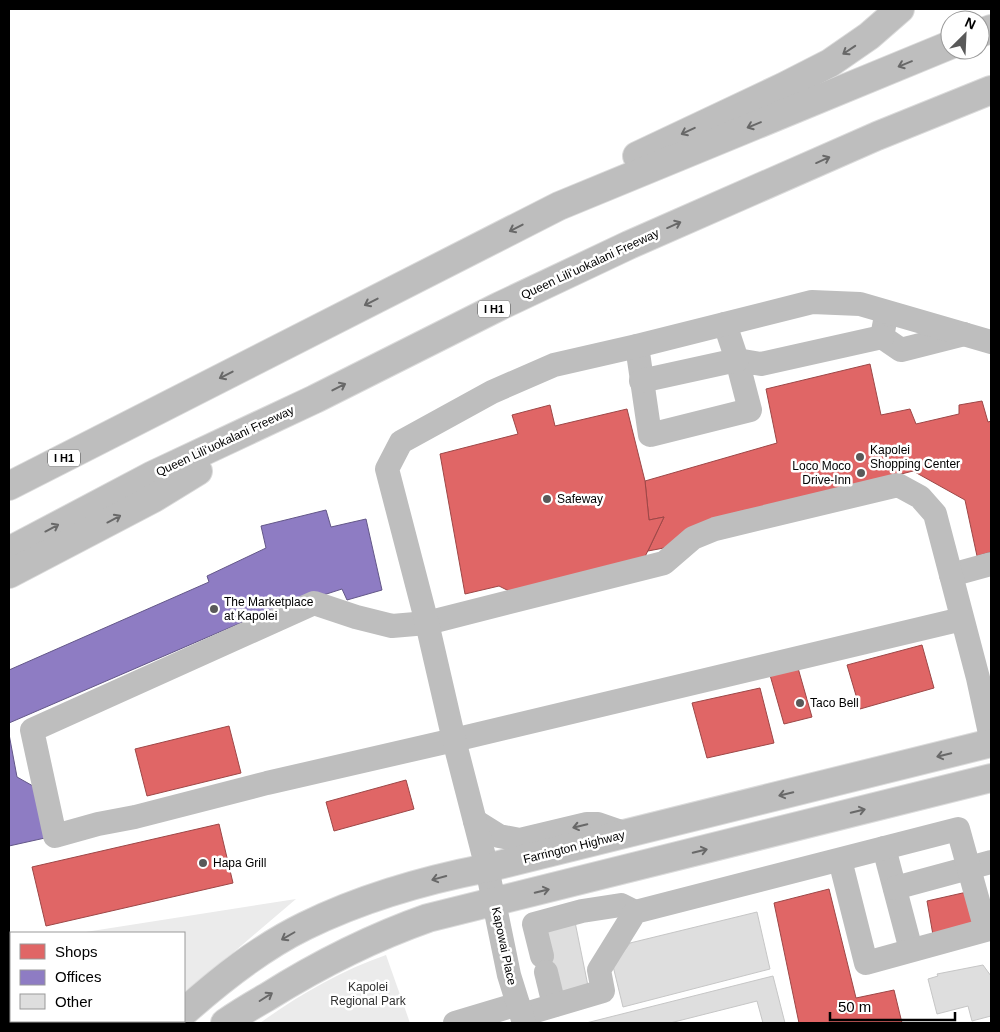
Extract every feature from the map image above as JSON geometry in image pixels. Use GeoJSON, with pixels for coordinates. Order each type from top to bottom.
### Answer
{"type":"FeatureCollection","features":[{"type":"Feature","properties":{"kind":"main road"},"geometry":{"type":"LineString","coordinates":[[560,206],[643,152],[784,87],[830,63],[869,36],[900,9]]}},
{"type":"Feature","properties":{"kind":"main road","name":"I H1"},"geometry":{"type":"LineString","coordinates":[[9,486],[560,206],[940,50]]}},
{"type":"Feature","properties":{"kind":"main road","name":"Queen Liliʻuokalani Freeway"},"geometry":{"type":"LineString","coordinates":[[9,551],[153,475],[315,399],[500,306],[629,245],[877,136],[991,90]]}},
{"type":"Feature","properties":{"kind":"main road"},"geometry":{"type":"LineString","coordinates":[[9,574],[154,498],[315,399]]}},
{"type":"Feature","properties":{"kind":"main road"},"geometry":{"type":"LineString","coordinates":[[9,477],[120,430]]}},
{"type":"Feature","properties":{"kind":"main road","name":"Farrington Highway"},"geometry":{"type":"LineString","coordinates":[[185,1011],[256,954],[305,926],[358,903],[451,875],[627,834],[991,743]]}},
{"type":"Feature","properties":{"kind":"main road"},"geometry":{"type":"LineString","coordinates":[[225,1023],[289,983],[364,943],[428,918],[991,778]]}},
{"type":"Feature","properties":{"kind":"street","name":"Kapowai Place"},"geometry":{"type":"LineString","coordinates":[[521,1014],[509,975],[487,868],[454,740],[427,623],[387,470],[401,442],[492,392],[554,366],[812,302],[860,304],[991,342]]}},
{"type":"Feature","properties":{"kind":"street"},"geometry":{"type":"LineString","coordinates":[[882,337],[887,311]]}},
{"type":"Feature","properties":{"kind":"street"},"geometry":{"type":"LineString","coordinates":[[637,346],[650,435],[750,410],[725,324]]}},
{"type":"Feature","properties":{"kind":"street"},"geometry":{"type":"LineString","coordinates":[[641,381],[737,360],[762,364],[882,337],[901,350],[966,334]]}},
{"type":"Feature","properties":{"kind":"street"},"geometry":{"type":"LineString","coordinates":[[962,619],[267,783],[55,836],[32,730],[314,603],[392,626],[427,623],[664,562],[693,538],[715,529],[898,485],[920,497],[935,514],[962,619],[986,698],[991,738]]}},
{"type":"Feature","properties":{"kind":"street"},"geometry":{"type":"LineString","coordinates":[[951,575],[991,564]]}},
{"type":"Feature","properties":{"kind":"street"},"geometry":{"type":"LineString","coordinates":[[475,821],[499,836],[520,840],[588,824],[598,824],[627,834]]}},
{"type":"Feature","properties":{"kind":"street"},"geometry":{"type":"LineString","coordinates":[[554,1005],[534,924],[582,911],[621,905],[634,912],[958,829],[980,866],[988,929],[866,963],[840,860]]}},
{"type":"Feature","properties":{"kind":"street"},"geometry":{"type":"LineString","coordinates":[[884,848],[911,950]]}},
{"type":"Feature","properties":{"kind":"street"},"geometry":{"type":"LineString","coordinates":[[894,888],[980,866]]}},
{"type":"Feature","properties":{"kind":"street"},"geometry":{"type":"LineString","coordinates":[[456,1023],[521,1014],[603,991],[600,970],[634,912]]}},
{"type":"Feature","properties":{"kind":"green space"},"geometry":{"type":"Polygon","coordinates":[[[296,899],[185,991],[185,932],[85,932],[296,899]]]}},
{"type":"Feature","properties":{"kind":"green space"},"geometry":{"type":"Polygon","coordinates":[[[9,945],[10,1022],[145,1022],[9,1023],[9,945]]]}},
{"type":"Feature","properties":{"kind":"green space","name":"Kapolei Regional Park"},"geometry":{"type":"Polygon","coordinates":[[[386,955],[410,1023],[260,1023],[320,984],[352,968],[386,955]]]}},
{"type":"Feature","properties":{"kind":"building: Shops","name":"Kapolei Shopping Center"},"geometry":{"type":"Polygon","coordinates":[[[870,364],[881,415],[910,409],[916,424],[959,414],[959,405],[982,401],[988,422],[991,421],[991,552],[977,556],[965,500],[913,471],[707,524],[669,547],[648,551],[664,517],[649,520],[645,481],[777,443],[766,389],[870,364]]]}},
{"type":"Feature","properties":{"kind":"building: Shops","name":"Safeway"},"geometry":{"type":"Polygon","coordinates":[[[550,405],[555,426],[627,409],[645,481],[649,520],[664,517],[642,563],[517,595],[499,586],[465,594],[440,454],[518,434],[512,415],[550,405]]]}},
{"type":"Feature","properties":{"kind":"building: Shops"},"geometry":{"type":"Polygon","coordinates":[[[922,645],[934,688],[860,709],[847,665],[922,645]]]}},
{"type":"Feature","properties":{"kind":"building: Shops"},"geometry":{"type":"Polygon","coordinates":[[[798,668],[812,717],[784,724],[770,675],[798,668]]]}},
{"type":"Feature","properties":{"kind":"building: Shops"},"geometry":{"type":"Polygon","coordinates":[[[760,688],[774,743],[707,758],[692,703],[760,688]]]}},
{"type":"Feature","properties":{"kind":"building: Shops"},"geometry":{"type":"Polygon","coordinates":[[[229,726],[241,773],[147,796],[135,749],[229,726]]]}},
{"type":"Feature","properties":{"kind":"building: Shops"},"geometry":{"type":"Polygon","coordinates":[[[406,780],[414,809],[334,831],[326,802],[406,780]]]}},
{"type":"Feature","properties":{"kind":"building: Shops"},"geometry":{"type":"Polygon","coordinates":[[[219,824],[233,883],[46,926],[32,867],[219,824]]]}},
{"type":"Feature","properties":{"kind":"building: Shops"},"geometry":{"type":"Polygon","coordinates":[[[829,889],[856,998],[894,990],[902,1023],[799,1023],[774,903],[829,889]]]}},
{"type":"Feature","properties":{"kind":"building: Shops"},"geometry":{"type":"Polygon","coordinates":[[[967,892],[973,925],[933,935],[927,901],[967,892]]]}},
{"type":"Feature","properties":{"kind":"building: Offices","name":"The Marketplace at Kapolei"},"geometry":{"type":"Polygon","coordinates":[[[326,510],[331,527],[366,519],[382,590],[347,600],[342,589],[252,618],[9,723],[9,670],[209,582],[207,576],[266,548],[261,526],[326,510]]]}},
{"type":"Feature","properties":{"kind":"building: Offices"},"geometry":{"type":"Polygon","coordinates":[[[9,734],[17,777],[33,786],[45,838],[9,846],[9,734]]]}},
{"type":"Feature","properties":{"kind":"building: Other"},"geometry":{"type":"Polygon","coordinates":[[[757,912],[770,969],[623,1007],[613,966],[630,943],[757,912]]]}},
{"type":"Feature","properties":{"kind":"building: Other"},"geometry":{"type":"Polygon","coordinates":[[[575,922],[588,986],[554,993],[540,930],[575,922]]]}},
{"type":"Feature","properties":{"kind":"building: Other"},"geometry":{"type":"Polygon","coordinates":[[[983,965],[991,976],[991,1016],[972,1021],[968,1006],[937,1014],[928,979],[938,976],[937,974],[983,965]]]}},
{"type":"Feature","properties":{"kind":"building: Other"},"geometry":{"type":"Polygon","coordinates":[[[773,976],[785,1023],[763,1023],[757,1001],[670,1023],[586,1023],[773,976]]]}},
{"type":"Feature","properties":{"kind":"place","name":"Kapolei Shopping Center"},"geometry":{"type":"Point","coordinates":[860,457]}},
{"type":"Feature","properties":{"kind":"place","name":"Loco Moco Drive-Inn"},"geometry":{"type":"Point","coordinates":[861,473]}},
{"type":"Feature","properties":{"kind":"place","name":"Safeway"},"geometry":{"type":"Point","coordinates":[547,499]}},
{"type":"Feature","properties":{"kind":"place","name":"The Marketplace at Kapolei"},"geometry":{"type":"Point","coordinates":[214,609]}},
{"type":"Feature","properties":{"kind":"place","name":"Taco Bell"},"geometry":{"type":"Point","coordinates":[800,703]}},
{"type":"Feature","properties":{"kind":"place","name":"Hapa Grill"},"geometry":{"type":"Point","coordinates":[203,863]}}]}
